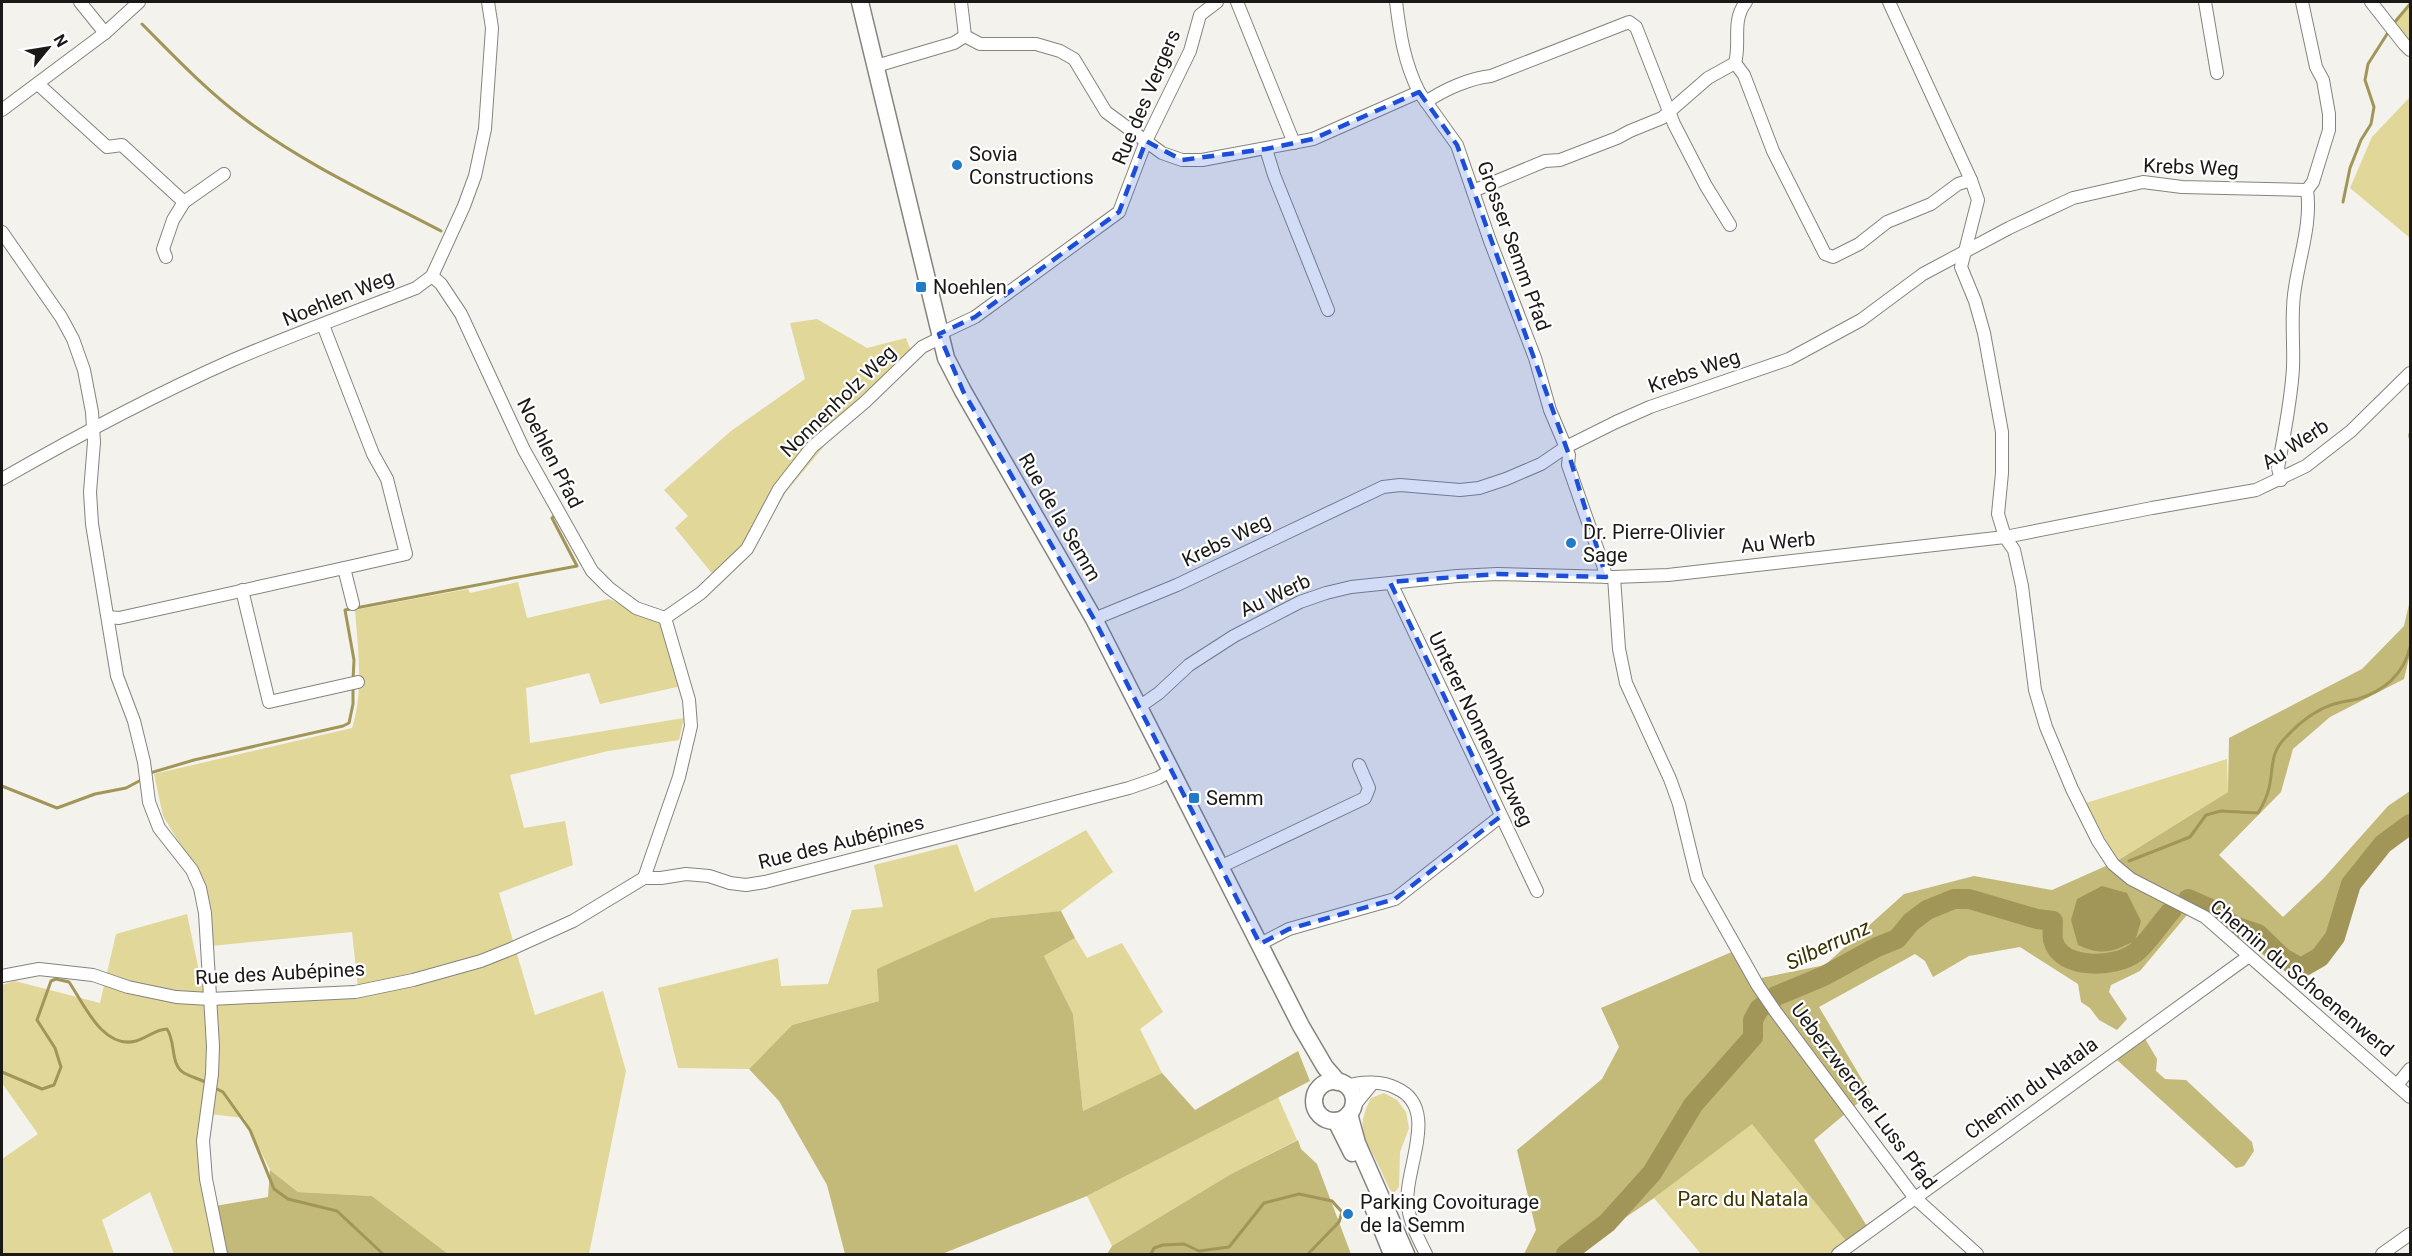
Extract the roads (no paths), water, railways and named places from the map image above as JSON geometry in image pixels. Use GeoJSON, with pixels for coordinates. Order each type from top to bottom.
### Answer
{"type":"FeatureCollection","features":[{"type":"Feature","properties":{"kind":"main road","name":"Rue de la Semm"},"geometry":{"type":"LineString","coordinates":[[860,2],[946,358],[1094,619],[1301,1026],[1325,1066],[1342,1084]]}},
{"type":"Feature","properties":{"kind":"main road","name":"Rue de la Semm"},"geometry":{"type":"LineString","coordinates":[[1301,1026],[1316,1067],[1320,1087]]}},
{"type":"Feature","properties":{"kind":"main road"},"geometry":{"type":"LineString","coordinates":[[1346,1114],[1325,1119],[1317,1111],[1315,1100],[1320,1087],[1331,1082],[1342,1084],[1353,1096],[1346,1114],[1351,1149],[1392,1254]]}},
{"type":"Feature","properties":{"kind":"main road"},"geometry":{"type":"LineString","coordinates":[[1346,1114],[1406,1254]]}},
{"type":"Feature","properties":{"kind":"street"},"geometry":{"type":"LineString","coordinates":[[80,2],[105,33]]}},
{"type":"Feature","properties":{"kind":"street"},"geometry":{"type":"LineString","coordinates":[[2,110],[105,33],[139,2]]}},
{"type":"Feature","properties":{"kind":"street"},"geometry":{"type":"LineString","coordinates":[[432,276],[475,176],[484,129],[492,28],[488,2]]}},
{"type":"Feature","properties":{"kind":"street"},"geometry":{"type":"LineString","coordinates":[[961,2],[965,36]]}},
{"type":"Feature","properties":{"kind":"street","name":"Rue des Vergers"},"geometry":{"type":"LineString","coordinates":[[940,336],[975,317],[1119,212],[1146,141],[1190,51],[1200,15],[1217,2]]}},
{"type":"Feature","properties":{"kind":"street"},"geometry":{"type":"LineString","coordinates":[[1237,2],[1294,143]]}},
{"type":"Feature","properties":{"kind":"street","name":"Grosser Semm Pfad"},"geometry":{"type":"LineString","coordinates":[[1396,2],[1400,41],[1408,70],[1422,97],[1457,145],[1534,358],[1550,410],[1569,455],[1568,465],[1603,565],[1610,577]]}},
{"type":"Feature","properties":{"kind":"street"},"geometry":{"type":"LineString","coordinates":[[1746,2],[1739,13],[1735,63],[1744,75],[1773,151],[1825,254],[1833,257],[1844,253],[1887,222],[1931,204],[1958,184],[1971,180]]}},
{"type":"Feature","properties":{"kind":"street","name":"Chemin du Schoenenwerd"},"geometry":{"type":"LineString","coordinates":[[1889,2],[1971,180],[1978,200],[1961,267],[1975,301],[1984,333],[2002,432],[2002,473],[1998,514],[2005,537],[2014,550],[2022,586],[2035,690],[2046,727],[2072,789],[2098,841],[2113,864],[2131,879],[2205,917],[2410,1097]]}},
{"type":"Feature","properties":{"kind":"street"},"geometry":{"type":"LineString","coordinates":[[2205,2],[2217,73]]}},
{"type":"Feature","properties":{"kind":"street"},"geometry":{"type":"LineString","coordinates":[[2281,480],[2278,468],[2291,394],[2293,366],[2293,302],[2310,209],[2307,190],[2313,182],[2329,130],[2329,114],[2323,80],[2316,67],[2302,2]]}},
{"type":"Feature","properties":{"kind":"street"},"geometry":{"type":"LineString","coordinates":[[2371,2],[2410,50]]}},
{"type":"Feature","properties":{"kind":"street"},"geometry":{"type":"LineString","coordinates":[[965,36],[980,44],[1036,44],[1060,51],[1074,59],[1106,112],[1161,153],[1182,160],[1202,160],[1313,139],[1422,97],[1434,96],[1480,77],[1491,76],[1629,22],[1636,27],[1670,113],[1706,186],[1730,225]]}},
{"type":"Feature","properties":{"kind":"street"},"geometry":{"type":"LineString","coordinates":[[876,66],[954,43],[965,36]]}},
{"type":"Feature","properties":{"kind":"street"},"geometry":{"type":"LineString","coordinates":[[1473,191],[1545,161],[1560,159],[1617,138],[1670,113],[1708,78],[1735,63]]}},
{"type":"Feature","properties":{"kind":"street"},"geometry":{"type":"LineString","coordinates":[[38,84],[108,147],[122,145],[184,202]]}},
{"type":"Feature","properties":{"kind":"street"},"geometry":{"type":"LineString","coordinates":[[1266,149],[1274,175],[1328,310]]}},
{"type":"Feature","properties":{"kind":"street"},"geometry":{"type":"LineString","coordinates":[[166,257],[163,249],[173,220],[184,202],[224,174]]}},
{"type":"Feature","properties":{"kind":"street","name":"Krebs Weg"},"geometry":{"type":"LineString","coordinates":[[1094,619],[1177,585],[1383,487],[1400,485],[1460,490],[1479,488],[1541,464],[1566,447],[1650,407],[1789,359],[1861,320],[1923,274],[2073,198],[2143,182],[2182,187],[2307,190]]}},
{"type":"Feature","properties":{"kind":"street"},"geometry":{"type":"LineString","coordinates":[[2,232],[61,317],[73,339],[84,370],[94,442],[90,492],[92,524],[117,676],[134,721],[144,762],[149,802],[159,828],[192,870],[200,888],[205,913],[212,1074],[203,1141],[206,1179],[221,1254]]}},
{"type":"Feature","properties":{"kind":"street","name":"Noehlen Weg"},"geometry":{"type":"LineString","coordinates":[[2,479],[92,428],[234,360],[416,288],[432,276]]}},
{"type":"Feature","properties":{"kind":"street","name":"Noehlen Pfad"},"geometry":{"type":"LineString","coordinates":[[432,276],[441,284],[460,314],[524,450],[592,571],[609,588],[636,608],[665,618]]}},
{"type":"Feature","properties":{"kind":"street"},"geometry":{"type":"LineString","coordinates":[[108,617],[119,618],[406,554],[387,479],[373,454],[323,325]]}},
{"type":"Feature","properties":{"kind":"street","name":"Nonnenholz Weg"},"geometry":{"type":"LineString","coordinates":[[665,618],[701,593],[747,549],[778,489],[812,447],[865,402],[922,347],[940,336]]}},
{"type":"Feature","properties":{"kind":"street","name":"Au Werb"},"geometry":{"type":"LineString","coordinates":[[1139,707],[1159,693],[1189,665],[1234,636],[1300,602],[1351,587],[1497,574],[1610,577],[1668,575],[2005,537],[2256,490],[2281,480],[2306,466],[2351,431],[2410,373]]}},
{"type":"Feature","properties":{"kind":"street"},"geometry":{"type":"LineString","coordinates":[[344,568],[353,603]]}},
{"type":"Feature","properties":{"kind":"street","name":"Ueberzwercher Luss Pfad"},"geometry":{"type":"LineString","coordinates":[[1610,577],[1619,649],[1626,683],[1670,779],[1679,804],[1697,878],[1775,1011],[1914,1197],[1977,1254]]}},
{"type":"Feature","properties":{"kind":"street","name":"Unterer Nonnenholzweg"},"geometry":{"type":"LineString","coordinates":[[1391,583],[1537,891]]}},
{"type":"Feature","properties":{"kind":"street"},"geometry":{"type":"LineString","coordinates":[[242,590],[269,702],[358,682]]}},
{"type":"Feature","properties":{"kind":"street"},"geometry":{"type":"LineString","coordinates":[[644,878],[679,777],[691,726],[689,700],[665,618]]}},
{"type":"Feature","properties":{"kind":"street"},"geometry":{"type":"LineString","coordinates":[[1220,867],[1365,798],[1369,788],[1359,765]]}},
{"type":"Feature","properties":{"kind":"street","name":"Rue des Aubépines"},"geometry":{"type":"LineString","coordinates":[[2,976],[39,969],[93,975],[128,987],[177,998],[210,999],[355,992],[413,980],[482,961],[573,921],[644,878],[686,874],[709,876],[730,883],[746,885],[765,882],[1129,788],[1158,778],[1171,770]]}},
{"type":"Feature","properties":{"kind":"street"},"geometry":{"type":"LineString","coordinates":[[1260,944],[1289,929],[1395,899],[1501,816]]}},
{"type":"Feature","properties":{"kind":"street","name":"Chemin du Natala"},"geometry":{"type":"LineString","coordinates":[[1838,1254],[2248,956]]}},
{"type":"Feature","properties":{"kind":"street"},"geometry":{"type":"LineString","coordinates":[[2397,1085],[2410,1069]]}},
{"type":"Feature","properties":{"kind":"street"},"geometry":{"type":"LineString","coordinates":[[1342,1084],[1386,1083],[1402,1090],[1412,1100],[1418,1112],[1420,1123],[1408,1207],[1426,1254]]}},
{"type":"Feature","properties":{"kind":"street"},"geometry":{"type":"LineString","coordinates":[[1346,1114],[1372,1084]]}},
{"type":"Feature","properties":{"kind":"street"},"geometry":{"type":"LineString","coordinates":[[2382,1254],[2410,1234]]}},
{"type":"Feature","properties":{"kind":"waterway"},"geometry":{"type":"LineString","coordinates":[[2394,23],[2410,4]]}},
{"type":"Feature","properties":{"kind":"waterway"},"geometry":{"type":"LineString","coordinates":[[142,24],[216,96],[265,134],[339,178],[441,231]]}},
{"type":"Feature","properties":{"kind":"waterway"},"geometry":{"type":"LineString","coordinates":[[2343,202],[2350,168],[2361,140],[2371,124],[2374,107],[2365,80],[2368,64],[2389,31]]}},
{"type":"Feature","properties":{"kind":"waterway"},"geometry":{"type":"LineString","coordinates":[[353,680],[354,660],[345,610],[577,566],[552,518],[555,515]]}},
{"type":"Feature","properties":{"kind":"waterway"},"geometry":{"type":"LineString","coordinates":[[2129,861],[2190,837],[2206,815],[2221,811],[2258,813],[2268,791],[2274,755],[2286,737],[2318,711],[2334,704],[2367,696],[2384,686],[2398,673],[2410,647]]}},
{"type":"Feature","properties":{"kind":"waterway"},"geometry":{"type":"LineString","coordinates":[[150,773],[194,760],[343,726],[349,723],[353,704],[353,687]]}},
{"type":"Feature","properties":{"kind":"waterway"},"geometry":{"type":"LineString","coordinates":[[2,786],[57,808],[95,794],[126,788],[143,779]]}},
{"type":"Feature","properties":{"kind":"waterway","name":"Silberrunz"},"geometry":{"type":"LineString","coordinates":[[2188,899],[2213,910],[2234,926],[2258,934],[2283,958],[2301,968],[2320,957],[2335,937],[2351,884],[2383,844],[2410,824]]}},
{"type":"Feature","properties":{"kind":"waterway","name":"Silberrunz"},"geometry":{"type":"LineString","coordinates":[[1566,1254],[1607,1223],[1652,1173],[1693,1105],[1753,1037],[1753,1020],[1759,1009],[1776,996],[1824,976],[1877,947],[1897,939],[1911,922],[1927,910],[1954,899],[1969,899],[2037,919],[2053,921],[2053,940],[2058,950],[2066,957],[2089,963],[2115,962],[2135,953],[2172,910]]}},
{"type":"Feature","properties":{"kind":"waterway"},"geometry":{"type":"LineString","coordinates":[[2,1072],[42,1089],[54,1085],[61,1067],[55,1048],[37,1020],[51,981],[56,979],[69,982],[88,1013],[104,1032],[114,1039],[124,1042],[136,1041],[159,1030],[167,1029],[177,1065],[187,1074],[207,1083]]}},
{"type":"Feature","properties":{"kind":"waterway"},"geometry":{"type":"LineString","coordinates":[[213,1087],[223,1092],[250,1130],[274,1189],[288,1199],[337,1211],[383,1254]]}},
{"type":"Feature","properties":{"kind":"waterway"},"geometry":{"type":"LineString","coordinates":[[1151,1254],[1154,1248],[1163,1245],[1184,1244],[1199,1251],[1229,1247],[1264,1203],[1299,1194],[1332,1201],[1342,1212],[1339,1222],[1308,1254]]}},
{"type":"Feature","properties":{"kind":"place","name":"Sovia Constructions"},"geometry":{"type":"Point","coordinates":[957,165]}},
{"type":"Feature","properties":{"kind":"place","name":"Noehlen"},"geometry":{"type":"Point","coordinates":[921,287]}},
{"type":"Feature","properties":{"kind":"place","name":"Dr. Pierre-Olivier Sage"},"geometry":{"type":"Point","coordinates":[1571,543]}},
{"type":"Feature","properties":{"kind":"place","name":"Semm"},"geometry":{"type":"Point","coordinates":[1194,798]}},
{"type":"Feature","properties":{"kind":"place","name":"Parking Covoiturage de la Semm"},"geometry":{"type":"Point","coordinates":[1348,1214]}},
{"type":"Feature","properties":{"kind":"park label","name":"Parc du Natala"},"geometry":{"type":"Point","coordinates":[1743,1199]}}]}
